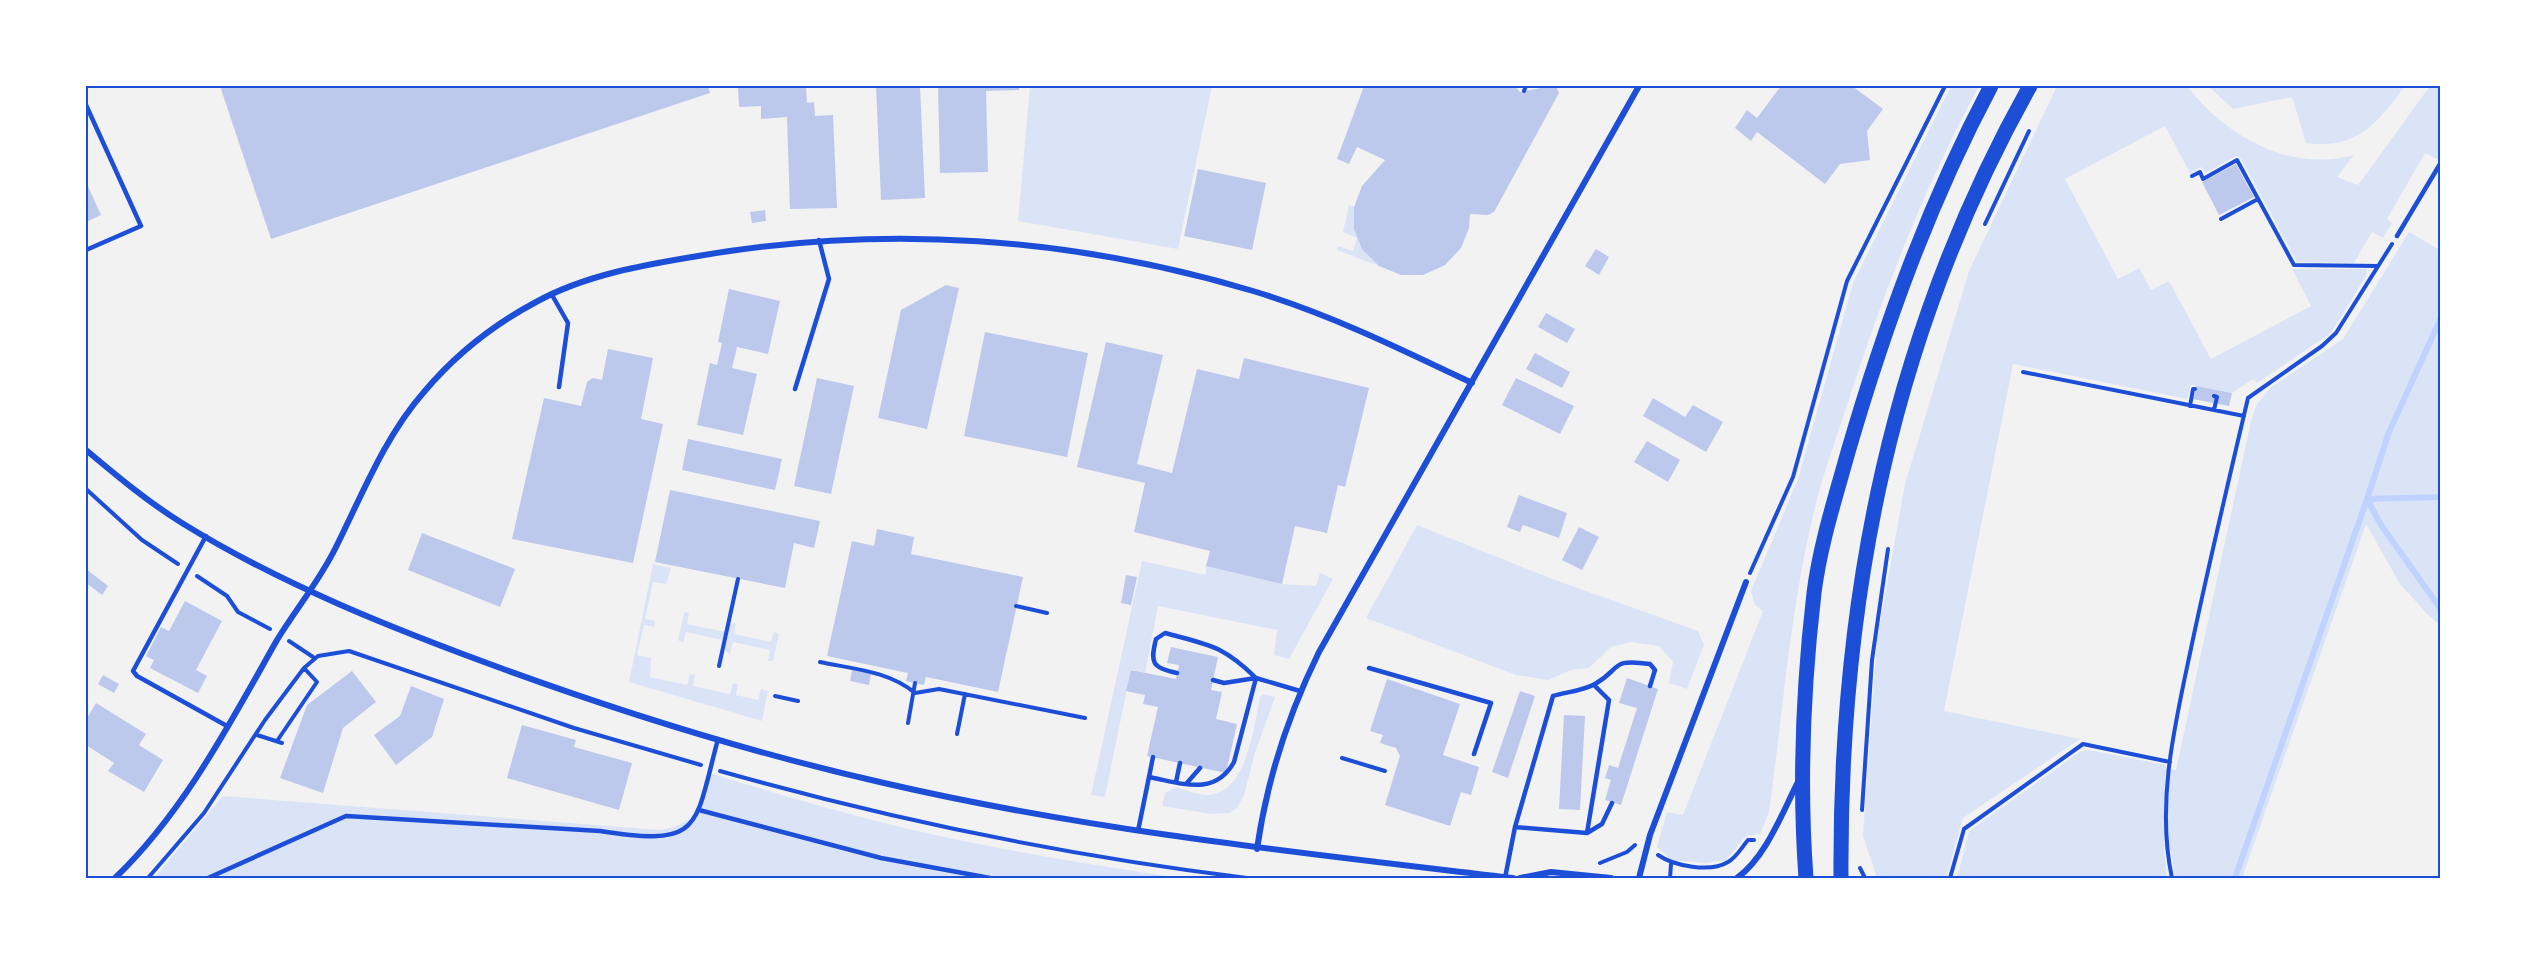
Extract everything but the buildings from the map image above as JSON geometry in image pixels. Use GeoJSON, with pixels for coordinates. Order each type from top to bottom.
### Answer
{"type":"FeatureCollection","features":[{"type":"Feature","properties":{"kind":"main road"},"geometry":{"type":"LineString","coordinates":[[1806,879],[1802,776],[1814,592],[1829,513],[1891,311],[1912,255],[1953,158],[1991,86]]}},
{"type":"Feature","properties":{"kind":"main road"},"geometry":{"type":"LineString","coordinates":[[1841,879],[1844,756],[1849,682],[1857,606],[1881,473],[1901,391],[1928,309],[1966,214],[2030,86]]}},
{"type":"Feature","properties":{"kind":"street"},"geometry":{"type":"LineString","coordinates":[[1257,849],[1270,778],[1300,691],[1371,559],[1639,86]]}},
{"type":"Feature","properties":{"kind":"street"},"geometry":{"type":"LineString","coordinates":[[115,879],[142,849],[190,787],[280,635],[311,590],[396,432],[422,394],[458,356],[496,325],[552,295],[608,275],[649,264],[734,249],[819,240],[898,237],[978,240],[1057,248],[1136,262],[1254,291],[1383,340],[1472,383]]}},
{"type":"Feature","properties":{"kind":"street"},"geometry":{"type":"LineString","coordinates":[[86,450],[135,491],[206,536],[365,617],[414,638],[586,699],[718,739],[886,784],[1138,831],[1257,849],[1513,879]]}},
{"type":"Feature","properties":{"kind":"street"},"geometry":{"type":"LineString","coordinates":[[1639,879],[1650,836],[1746,582]]}},
{"type":"Feature","properties":{"kind":"street"},"geometry":{"type":"LineString","coordinates":[[1737,879],[1748,870],[1802,776]]}},
{"type":"Feature","properties":{"kind":"street"},"geometry":{"type":"LineString","coordinates":[[1520,879],[1551,872],[1611,879]]}},
{"type":"Feature","properties":{"kind":"lane"},"geometry":{"type":"LineString","coordinates":[[86,105],[141,226],[86,250]]}},
{"type":"Feature","properties":{"kind":"lane"},"geometry":{"type":"LineString","coordinates":[[2397,236],[2440,164]]}},
{"type":"Feature","properties":{"kind":"lane"},"geometry":{"type":"LineString","coordinates":[[795,389],[829,279],[819,240]]}},
{"type":"Feature","properties":{"kind":"lane"},"geometry":{"type":"LineString","coordinates":[[552,295],[568,323],[558,387]]}},
{"type":"Feature","properties":{"kind":"lane"},"geometry":{"type":"LineString","coordinates":[[206,536],[134,671],[137,676],[227,726]]}},
{"type":"Feature","properties":{"kind":"lane"},"geometry":{"type":"LineString","coordinates":[[1177,673],[1162,670],[1154,664],[1152,656],[1156,639],[1165,633],[1215,646],[1229,653],[1257,678]]}},
{"type":"Feature","properties":{"kind":"lane"},"geometry":{"type":"LineString","coordinates":[[1505,878],[1515,827],[1553,696],[1594,685],[1617,665],[1632,661],[1650,664],[1654,670],[1650,686]]}},
{"type":"Feature","properties":{"kind":"lane"},"geometry":{"type":"LineString","coordinates":[[1369,668],[1491,703],[1474,754]]}},
{"type":"Feature","properties":{"kind":"lane"},"geometry":{"type":"LineString","coordinates":[[1149,777],[1186,784],[1208,784],[1227,775],[1234,762],[1257,678]]}},
{"type":"Feature","properties":{"kind":"lane"},"geometry":{"type":"LineString","coordinates":[[1213,680],[1224,682],[1257,678],[1300,691]]}},
{"type":"Feature","properties":{"kind":"lane"},"geometry":{"type":"LineString","coordinates":[[1587,833],[1608,700],[1594,685]]}},
{"type":"Feature","properties":{"kind":"lane"},"geometry":{"type":"LineString","coordinates":[[1235,730],[1241,732]]}},
{"type":"Feature","properties":{"kind":"lane"},"geometry":{"type":"LineString","coordinates":[[208,879],[346,816],[394,817],[660,837],[677,834],[691,824],[699,810],[718,739]]}},
{"type":"Feature","properties":{"kind":"lane"},"geometry":{"type":"LineString","coordinates":[[1138,831],[1153,758]]}},
{"type":"Feature","properties":{"kind":"lane"},"geometry":{"type":"LineString","coordinates":[[1176,782],[1180,763]]}},
{"type":"Feature","properties":{"kind":"lane"},"geometry":{"type":"LineString","coordinates":[[1186,784],[1200,768]]}},
{"type":"Feature","properties":{"kind":"lane"},"geometry":{"type":"LineString","coordinates":[[1515,827],[1587,833],[1602,824],[1612,803]]}},
{"type":"Feature","properties":{"kind":"lane"},"geometry":{"type":"LineString","coordinates":[[699,810],[881,858],[990,879]]}},
{"type":"Feature","properties":{"kind":"path"},"geometry":{"type":"LineString","coordinates":[[1524,91],[1526,86]]}},
{"type":"Feature","properties":{"kind":"path"},"geometry":{"type":"LineString","coordinates":[[1746,582],[1793,477],[1847,282],[1945,86]]}},
{"type":"Feature","properties":{"kind":"path"},"geometry":{"type":"LineString","coordinates":[[1984,225],[2033,123]]}},
{"type":"Feature","properties":{"kind":"path"},"geometry":{"type":"LineString","coordinates":[[2192,176],[2200,172],[2203,179],[2237,160],[2294,265],[2378,266]]}},
{"type":"Feature","properties":{"kind":"path"},"geometry":{"type":"LineString","coordinates":[[2222,219],[2258,199]]}},
{"type":"Feature","properties":{"kind":"path"},"geometry":{"type":"LineString","coordinates":[[2172,879],[2167,852],[2170,762],[2202,596],[2248,398],[2322,346],[2336,333],[2397,236]]}},
{"type":"Feature","properties":{"kind":"path"},"geometry":{"type":"LineString","coordinates":[[2022,372],[2244,416]]}},
{"type":"Feature","properties":{"kind":"path"},"geometry":{"type":"LineString","coordinates":[[2190,406],[2193,389],[2195,389]]}},
{"type":"Feature","properties":{"kind":"path"},"geometry":{"type":"LineString","coordinates":[[2214,396],[2217,397],[2214,410]]}},
{"type":"Feature","properties":{"kind":"path"},"geometry":{"type":"LineString","coordinates":[[86,489],[142,540],[220,590],[238,612]]}},
{"type":"Feature","properties":{"kind":"path"},"geometry":{"type":"LineString","coordinates":[[1862,818],[1872,660],[1889,538]]}},
{"type":"Feature","properties":{"kind":"path"},"geometry":{"type":"LineString","coordinates":[[719,666],[738,579]]}},
{"type":"Feature","properties":{"kind":"path"},"geometry":{"type":"LineString","coordinates":[[1017,606],[1047,613]]}},
{"type":"Feature","properties":{"kind":"path"},"geometry":{"type":"LineString","coordinates":[[148,879],[204,813],[313,657],[349,651],[574,728],[816,798],[903,819],[1178,870],[1247,879]]}},
{"type":"Feature","properties":{"kind":"path"},"geometry":{"type":"LineString","coordinates":[[820,662],[888,676],[901,681],[915,693]]}},
{"type":"Feature","properties":{"kind":"path"},"geometry":{"type":"LineString","coordinates":[[257,735],[280,742],[317,682],[304,668]]}},
{"type":"Feature","properties":{"kind":"path"},"geometry":{"type":"LineString","coordinates":[[908,723],[915,683]]}},
{"type":"Feature","properties":{"kind":"path"},"geometry":{"type":"LineString","coordinates":[[915,693],[939,689],[1085,718]]}},
{"type":"Feature","properties":{"kind":"path"},"geometry":{"type":"LineString","coordinates":[[957,734],[965,694]]}},
{"type":"Feature","properties":{"kind":"path"},"geometry":{"type":"LineString","coordinates":[[775,696],[798,701]]}},
{"type":"Feature","properties":{"kind":"path"},"geometry":{"type":"LineString","coordinates":[[1950,879],[1964,829],[2083,744],[2170,762]]}},
{"type":"Feature","properties":{"kind":"path"},"geometry":{"type":"LineString","coordinates":[[1342,758],[1385,771]]}},
{"type":"Feature","properties":{"kind":"path"},"geometry":{"type":"LineString","coordinates":[[1656,853],[1671,864],[1706,867],[1728,863],[1748,840]]}},
{"type":"Feature","properties":{"kind":"path"},"geometry":{"type":"LineString","coordinates":[[1594,862],[1599,863],[1627,852],[1633,845]]}},
{"type":"Feature","properties":{"kind":"path"},"geometry":{"type":"LineString","coordinates":[[1670,879],[1671,864]]}},
{"type":"Feature","properties":{"kind":"shaded area"},"geometry":{"type":"Polygon","coordinates":[[[1030,86],[1212,86],[1178,249],[1018,221],[1030,86]]]}},
{"type":"Feature","properties":{"kind":"shaded area"},"geometry":{"type":"Polygon","coordinates":[[[1951,86],[1979,86],[1923,201],[1891,278],[1835,441],[1814,511],[1793,623],[1769,812],[1760,834],[1746,836],[1726,860],[1706,863],[1672,860],[1657,847],[1667,812],[1683,815],[1763,611],[1755,605],[1751,591],[1798,479],[1853,283],[1951,86]]]}},
{"type":"Feature","properties":{"kind":"shaded area"},"geometry":{"type":"Polygon","coordinates":[[[2057,86],[2187,86],[2220,120],[2240,135],[2261,146],[2307,159],[2330,159],[2354,155],[2337,177],[2358,185],[2430,86],[2440,86],[2440,153],[2437,159],[2425,153],[2387,219],[2392,223],[2383,238],[2372,232],[2354,263],[2297,262],[2241,159],[2236,156],[2206,173],[2201,167],[2190,173],[2165,126],[2065,179],[2118,279],[2139,268],[2151,290],[2169,281],[2211,359],[2311,306],[2292,269],[2367,269],[2366,276],[2331,333],[2257,383],[2253,379],[2232,393],[2191,385],[2187,399],[2013,364],[1944,711],[2080,739],[1963,818],[1946,878],[1877,878],[1863,836],[1877,640],[1905,484],[1969,271],[2057,86]]]}},
{"type":"Feature","properties":{"kind":"shaded area"},"geometry":{"type":"Polygon","coordinates":[[[2208,86],[2405,86],[2385,112],[2364,131],[2353,138],[2324,144],[2306,143],[2292,97],[2233,109],[2208,86]]]}},
{"type":"Feature","properties":{"kind":"shaded area"},"geometry":{"type":"Polygon","coordinates":[[[1349,205],[1354,207],[1359,239],[1379,266],[1337,250],[1338,246],[1353,251],[1357,238],[1343,232],[1349,205]]]}},
{"type":"Feature","properties":{"kind":"shaded area"},"geometry":{"type":"Polygon","coordinates":[[[2409,232],[2440,250],[2440,625],[2400,584],[2366,524],[2242,878],[2175,878],[2171,851],[2164,847],[2167,878],[1957,878],[1969,831],[2081,751],[2089,750],[2166,765],[2166,769],[2176,770],[2251,421],[2257,404],[2270,388],[2343,339],[2409,232]]]}},
{"type":"Feature","properties":{"kind":"shaded area"},"geometry":{"type":"Polygon","coordinates":[[[1417,525],[1547,577],[1698,631],[1704,645],[1687,689],[1669,683],[1673,662],[1659,646],[1630,642],[1611,647],[1589,668],[1571,670],[1548,680],[1516,675],[1366,618],[1417,525]]]}},
{"type":"Feature","properties":{"kind":"shaded area"},"geometry":{"type":"Polygon","coordinates":[[[1142,561],[1206,575],[1206,566],[1282,584],[1316,586],[1320,573],[1333,579],[1289,659],[1274,655],[1277,630],[1158,606],[1145,673],[1131,669],[1105,797],[1091,795],[1142,561]]]}},
{"type":"Feature","properties":{"kind":"shaded area"},"geometry":{"type":"Polygon","coordinates":[[[653,564],[671,568],[666,584],[653,582],[645,619],[655,621],[654,627],[644,625],[637,655],[651,658],[650,677],[687,685],[690,674],[695,675],[693,686],[730,694],[733,683],[738,684],[736,695],[758,700],[761,689],[768,691],[762,721],[629,682],[653,564]]]}},
{"type":"Feature","properties":{"kind":"shaded area"},"geometry":{"type":"Polygon","coordinates":[[[689,612],[687,624],[725,632],[723,640],[686,632],[683,643],[678,640],[684,613],[689,612]]]}},
{"type":"Feature","properties":{"kind":"shaded area"},"geometry":{"type":"Polygon","coordinates":[[[736,623],[734,634],[771,642],[774,632],[779,634],[773,661],[768,661],[770,650],[733,642],[730,654],[725,650],[730,624],[736,623]]]}},
{"type":"Feature","properties":{"kind":"shaded area"},"geometry":{"type":"Polygon","coordinates":[[[1263,694],[1275,697],[1255,753],[1244,795],[1237,808],[1229,813],[1212,814],[1162,806],[1165,793],[1176,787],[1208,795],[1221,791],[1232,783],[1246,756],[1260,697],[1263,694]]]}},
{"type":"Feature","properties":{"kind":"shaded area"},"geometry":{"type":"Polygon","coordinates":[[[709,773],[826,808],[967,842],[1179,878],[154,878],[223,796],[660,830],[673,827],[690,818],[700,804],[709,773]]]}},
{"type":"Feature","properties":{"kind":"waterway"},"geometry":{"type":"LineString","coordinates":[[2440,320],[2389,432],[2367,499],[2381,525],[2440,608]]}},
{"type":"Feature","properties":{"kind":"waterway"},"geometry":{"type":"LineString","coordinates":[[2235,878],[2367,499],[2440,497]]}}]}
